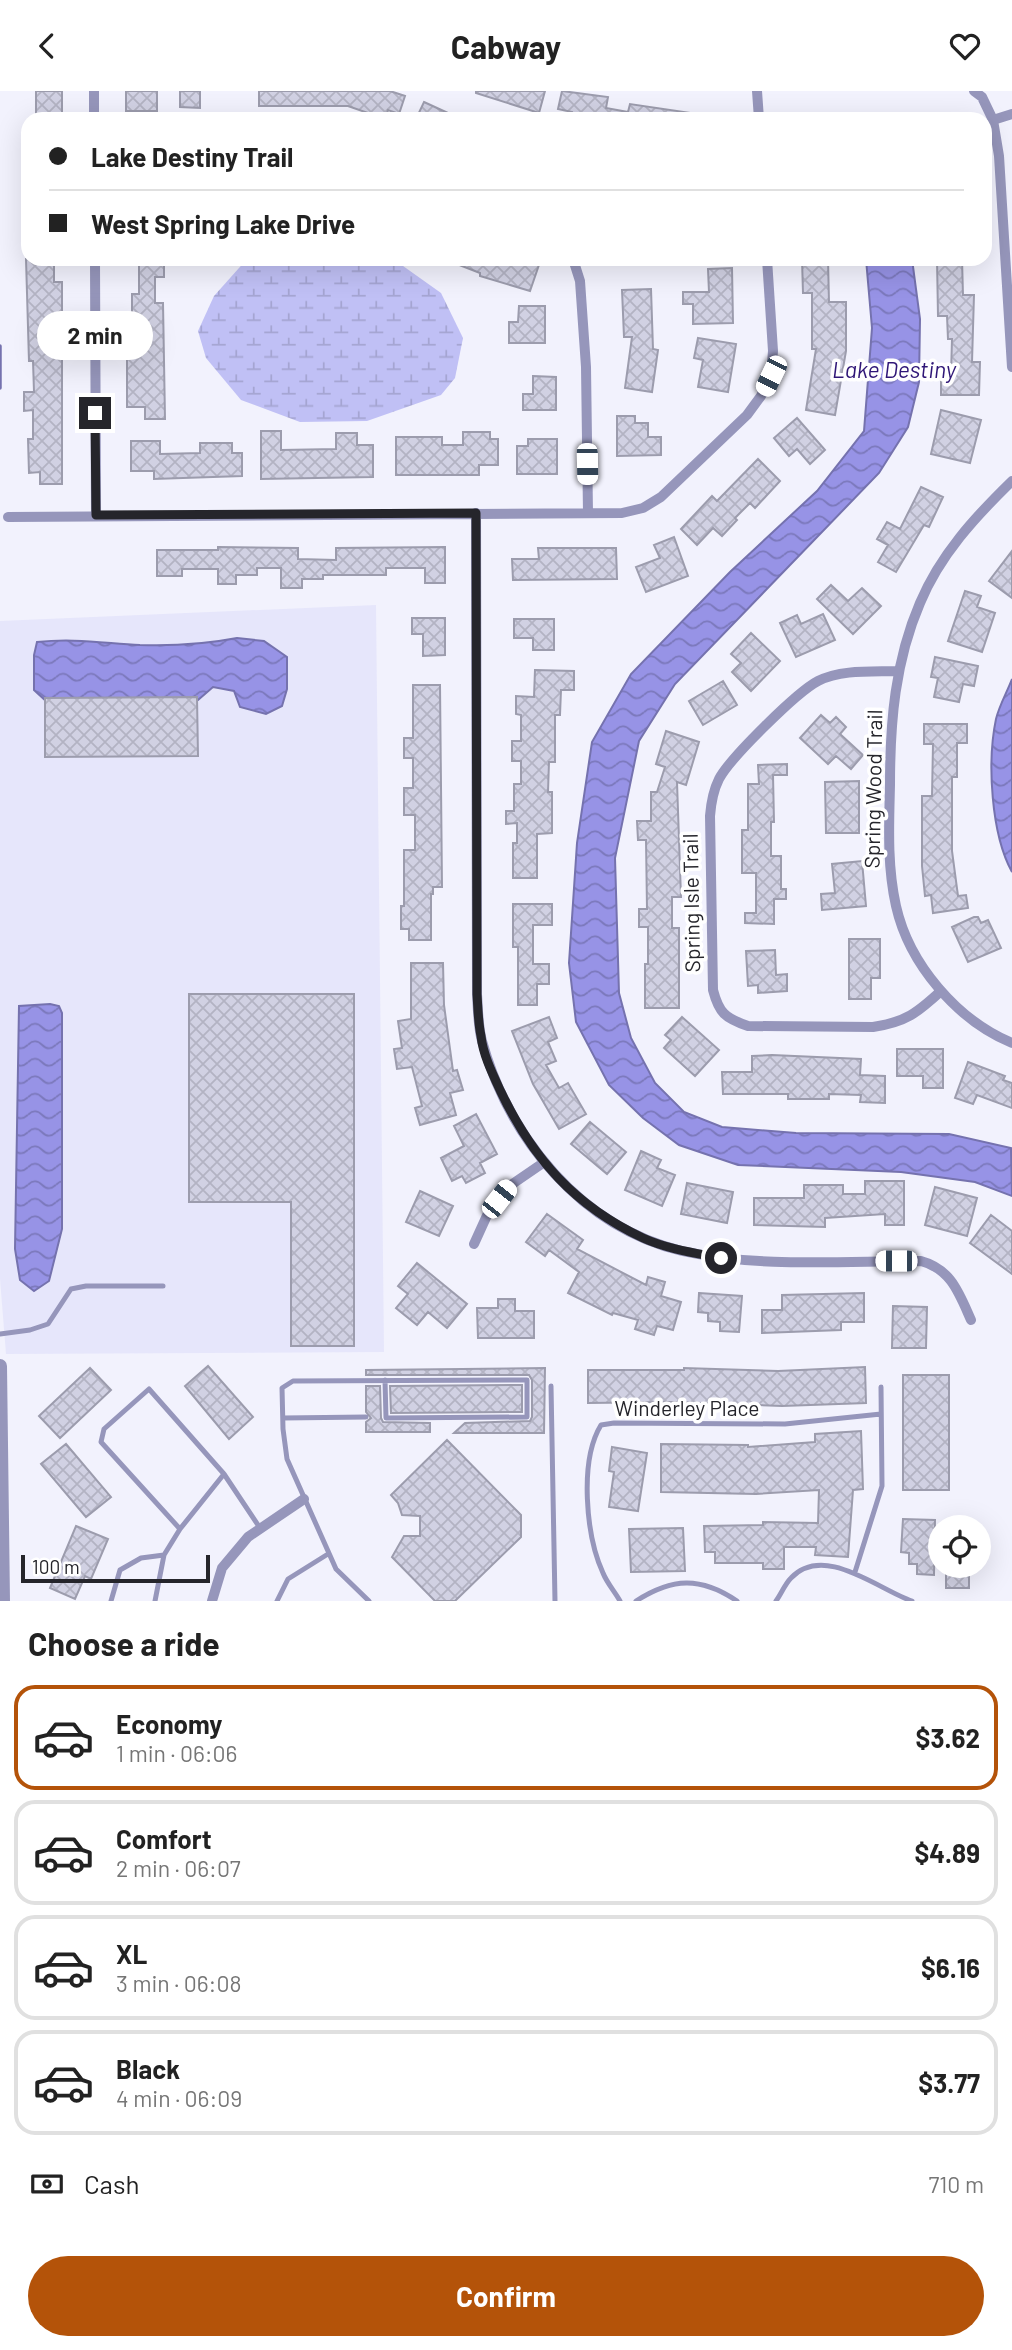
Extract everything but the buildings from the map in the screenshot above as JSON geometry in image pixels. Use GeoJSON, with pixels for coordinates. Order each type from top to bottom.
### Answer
{"type":"FeatureCollection","features":[{"type":"Feature","properties":{"kind":"street"},"geometry":{"type":"LineString","coordinates":[[94,91],[94,112]]}},
{"type":"Feature","properties":{"kind":"street"},"geometry":{"type":"LineString","coordinates":[[757,91],[758,112]]}},
{"type":"Feature","properties":{"kind":"street"},"geometry":{"type":"LineString","coordinates":[[974,91],[982,97],[989,112]]}},
{"type":"Feature","properties":{"kind":"street"},"geometry":{"type":"LineString","coordinates":[[1012,114],[993,120],[999,156],[1012,367]]}},
{"type":"Feature","properties":{"kind":"street"},"geometry":{"type":"LineString","coordinates":[[95,266],[96,515]]}},
{"type":"Feature","properties":{"kind":"street"},"geometry":{"type":"LineString","coordinates":[[575,266],[580,281],[586,367],[588,513]]}},
{"type":"Feature","properties":{"kind":"street"},"geometry":{"type":"LineString","coordinates":[[8,517],[622,513],[643,508],[661,497],[747,415],[761,396],[771,376],[773,351],[768,266]]}},
{"type":"Feature","properties":{"kind":"street","name":"Spring Wood Trail"},"geometry":{"type":"LineString","coordinates":[[1012,481],[972,522],[939,564],[920,602],[907,637],[898,671],[890,729],[889,859],[896,908],[913,951],[941,991],[968,1016],[1012,1043]]}},
{"type":"Feature","properties":{"kind":"street"},"geometry":{"type":"LineString","coordinates":[[476,513],[477,994],[481,1039],[495,1079],[516,1123],[543,1163],[572,1193],[604,1216],[645,1239],[680,1250],[721,1258],[774,1261],[921,1261],[933,1264],[947,1274],[958,1289],[971,1320]]}},
{"type":"Feature","properties":{"kind":"street","name":"Spring Isle Trail"},"geometry":{"type":"LineString","coordinates":[[898,671],[846,674],[820,680],[801,693],[734,758],[719,779],[710,816],[713,990],[717,1007],[730,1020],[748,1026],[873,1027],[894,1024],[914,1016],[941,991]]}},
{"type":"Feature","properties":{"kind":"street"},"geometry":{"type":"LineString","coordinates":[[474,1244],[489,1211],[508,1187],[543,1163]]}},
{"type":"Feature","properties":{"kind":"street"},"geometry":{"type":"LineString","coordinates":[[0,1366],[3,1601]]}},
{"type":"Feature","properties":{"kind":"street"},"geometry":{"type":"LineString","coordinates":[[212,1601],[222,1568],[248,1537],[304,1499]]}},
{"type":"Feature","properties":{"kind":"lane"},"geometry":{"type":"LineString","coordinates":[[0,1334],[30,1330],[48,1324],[71,1289],[86,1286],[163,1286]]}},
{"type":"Feature","properties":{"kind":"lane"},"geometry":{"type":"LineString","coordinates":[[369,1601],[336,1569],[287,1459],[282,1388],[293,1381],[385,1380],[527,1380],[527,1417],[386,1418],[385,1380]]}},
{"type":"Feature","properties":{"kind":"lane"},"geometry":{"type":"LineString","coordinates":[[551,1385],[555,1601]]}},
{"type":"Feature","properties":{"kind":"lane"},"geometry":{"type":"LineString","coordinates":[[855,1572],[882,1486],[881,1387]]}},
{"type":"Feature","properties":{"kind":"lane"},"geometry":{"type":"LineString","coordinates":[[180,1529],[101,1442],[104,1429],[149,1389],[224,1473],[260,1528]]}},
{"type":"Feature","properties":{"kind":"lane","name":"Winderley Place"},"geometry":{"type":"LineString","coordinates":[[620,1601],[603,1573],[592,1531],[588,1493],[589,1469],[594,1437],[601,1425],[785,1424],[881,1414]]}},
{"type":"Feature","properties":{"kind":"lane"},"geometry":{"type":"LineString","coordinates":[[283,1418],[366,1417]]}},
{"type":"Feature","properties":{"kind":"lane"},"geometry":{"type":"LineString","coordinates":[[155,1601],[164,1555],[180,1529],[224,1473]]}},
{"type":"Feature","properties":{"kind":"lane"},"geometry":{"type":"LineString","coordinates":[[277,1601],[288,1579],[328,1554]]}},
{"type":"Feature","properties":{"kind":"lane"},"geometry":{"type":"LineString","coordinates":[[111,1601],[120,1570],[141,1558],[164,1555]]}},
{"type":"Feature","properties":{"kind":"lane"},"geometry":{"type":"LineString","coordinates":[[776,1601],[792,1577],[811,1566],[836,1567],[855,1572],[912,1601]]}},
{"type":"Feature","properties":{"kind":"lane"},"geometry":{"type":"LineString","coordinates":[[636,1601],[658,1587],[692,1582],[726,1594],[737,1601]]}},
{"type":"Feature","properties":{"kind":"shaded area"},"geometry":{"type":"Polygon","coordinates":[[[376,605],[384,1352],[6,1354],[0,1279],[0,621],[376,605]],[[237,638],[213,643],[142,645],[68,639],[234,691],[237,638]],[[62,1035],[49,1281],[62,1229],[62,1035]]]}},
{"type":"Feature","properties":{"kind":"green space"},"geometry":{"type":"Polygon","coordinates":[[[241,266],[403,266],[441,293],[463,338],[455,378],[441,395],[367,421],[300,422],[241,400],[206,358],[198,331],[214,296],[241,266]]]}},
{"type":"Feature","properties":{"kind":"water","name":"Lake Destiny"},"geometry":{"type":"Polygon","coordinates":[[[867,266],[913,266],[920,319],[919,382],[908,427],[879,473],[675,684],[639,741],[615,858],[619,993],[631,1038],[655,1083],[684,1112],[722,1127],[796,1133],[949,1134],[1011,1148],[1012,1196],[975,1182],[901,1172],[738,1165],[679,1145],[643,1118],[609,1085],[576,1022],[569,963],[577,843],[592,742],[631,674],[730,572],[817,491],[864,431],[872,328],[867,266]]]}},
{"type":"Feature","properties":{"kind":"water"},"geometry":{"type":"Polygon","coordinates":[[[237,638],[264,641],[287,657],[287,689],[282,706],[266,714],[240,707],[234,691],[213,687],[198,700],[47,702],[34,690],[34,655],[37,642],[164,645],[237,638]]]}},
{"type":"Feature","properties":{"kind":"water"},"geometry":{"type":"Polygon","coordinates":[[[1012,679],[1012,872],[999,838],[995,818],[992,756],[996,719],[1012,679]]]}},
{"type":"Feature","properties":{"kind":"water"},"geometry":{"type":"Polygon","coordinates":[[[19,1006],[59,1006],[62,1013],[62,1229],[49,1281],[34,1291],[20,1280],[15,1249],[19,1006]]]}},
{"type":"Feature","properties":{"kind":"waterway"},"geometry":{"type":"LineString","coordinates":[[0,346],[0,388]]}},
{"type":"Feature","properties":{"kind":"route"},"geometry":{"type":"LineString","coordinates":[[95,413],[96,515],[476,513],[477,994],[481,1039],[495,1079],[516,1123],[543,1163],[572,1193],[604,1216],[645,1239],[680,1250],[721,1258]]}}]}
